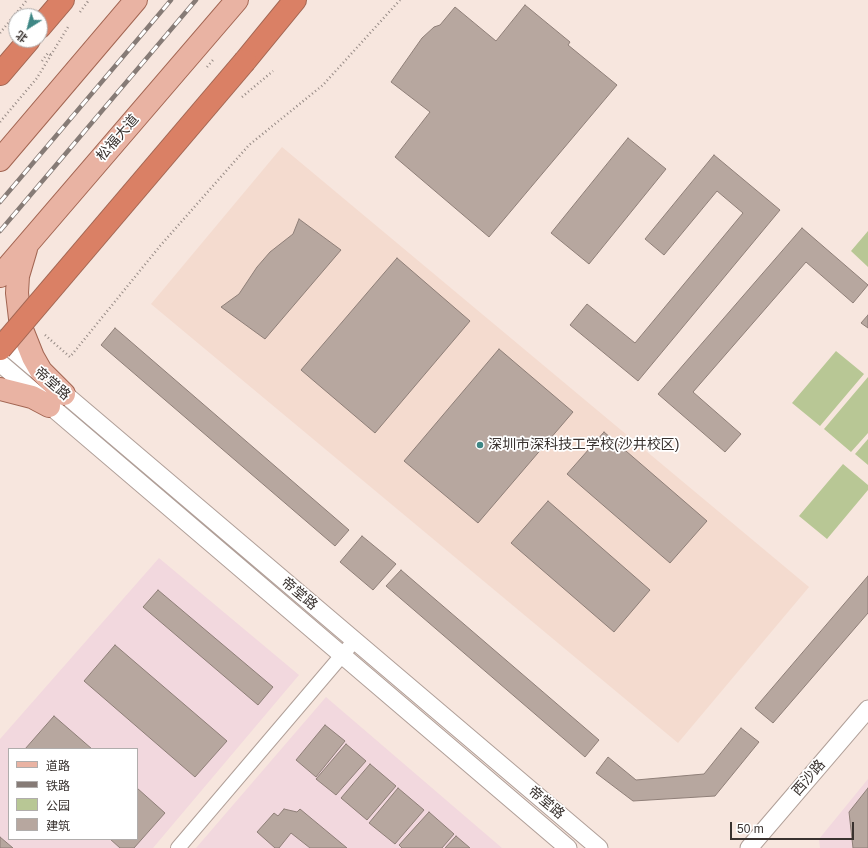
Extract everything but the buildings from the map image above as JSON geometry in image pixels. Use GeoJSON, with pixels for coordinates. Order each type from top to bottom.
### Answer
{"type":"FeatureCollection","features":[{"type":"Feature","properties":{"kind":"highway"},"geometry":{"type":"LineString","coordinates":[[0,349],[295,0]]}},
{"type":"Feature","properties":{"kind":"highway"},"geometry":{"type":"LineString","coordinates":[[48,22],[69,8]]}},
{"type":"Feature","properties":{"kind":"highway"},"geometry":{"type":"LineString","coordinates":[[0,74],[22,48]]}},
{"type":"Feature","properties":{"kind":"main road"},"geometry":{"type":"LineString","coordinates":[[0,160],[136,0]]}},
{"type":"Feature","properties":{"kind":"main road","name":"松福大道"},"geometry":{"type":"LineString","coordinates":[[0,276],[237,0]]}},
{"type":"Feature","properties":{"kind":"main road"},"geometry":{"type":"LineString","coordinates":[[29,242],[18,276],[18,311],[21,327],[33,357],[57,400]]}},
{"type":"Feature","properties":{"kind":"main road"},"geometry":{"type":"LineString","coordinates":[[0,388],[32,397],[57,400]]}},
{"type":"Feature","properties":{"kind":"street","name":"帝堂路"},"geometry":{"type":"LineString","coordinates":[[0,339],[57,400],[342,654],[568,848]]}},
{"type":"Feature","properties":{"kind":"street","name":"帝堂路"},"geometry":{"type":"LineString","coordinates":[[0,363],[57,400],[355,640],[599,848]]}},
{"type":"Feature","properties":{"kind":"street"},"geometry":{"type":"LineString","coordinates":[[178,848],[355,640]]}},
{"type":"Feature","properties":{"kind":"street","name":"西沙路"},"geometry":{"type":"LineString","coordinates":[[749,848],[868,709]]}},
{"type":"Feature","properties":{"kind":"path"},"geometry":{"type":"LineString","coordinates":[[0,33],[27,0]]}},
{"type":"Feature","properties":{"kind":"path"},"geometry":{"type":"LineString","coordinates":[[69,8],[89,0]]}},
{"type":"Feature","properties":{"kind":"path"},"geometry":{"type":"LineString","coordinates":[[70,357],[160,246],[249,145],[323,85],[400,0]]}},
{"type":"Feature","properties":{"kind":"path"},"geometry":{"type":"LineString","coordinates":[[0,122],[37,78],[71,22]]}},
{"type":"Feature","properties":{"kind":"path"},"geometry":{"type":"LineString","coordinates":[[42,61],[48,53],[51,55]]}},
{"type":"Feature","properties":{"kind":"shaded area","name":"深圳市深科技工学校(沙井校区)"},"geometry":{"type":"Polygon","coordinates":[[[282,147],[809,587],[678,743],[151,304],[282,147]]]}},
{"type":"Feature","properties":{"kind":"shaded area"},"geometry":{"type":"Polygon","coordinates":[[[159,558],[299,675],[153,848],[0,848],[0,739],[159,558]]]}},
{"type":"Feature","properties":{"kind":"shaded area"},"geometry":{"type":"Polygon","coordinates":[[[326,697],[502,848],[196,848],[326,697]]]}},
{"type":"Feature","properties":{"kind":"shaded area"},"geometry":{"type":"Polygon","coordinates":[[[868,779],[868,848],[820,848],[819,839],[868,779]]]}},
{"type":"Feature","properties":{"kind":"green space"},"geometry":{"type":"Polygon","coordinates":[[[868,231],[868,267],[851,251],[868,231]]]}},
{"type":"Feature","properties":{"kind":"green space"},"geometry":{"type":"Polygon","coordinates":[[[836,351],[864,374],[820,426],[792,403],[836,351]]]}},
{"type":"Feature","properties":{"kind":"green space"},"geometry":{"type":"Polygon","coordinates":[[[868,377],[868,433],[851,452],[824,429],[868,377]]]}},
{"type":"Feature","properties":{"kind":"green space"},"geometry":{"type":"Polygon","coordinates":[[[868,439],[868,465],[855,454],[868,439]]]}},
{"type":"Feature","properties":{"kind":"green space"},"geometry":{"type":"Polygon","coordinates":[[[843,464],[868,485],[868,490],[827,539],[799,516],[843,464]]]}},
{"type":"Feature","properties":{"kind":"railway"},"geometry":{"type":"LineString","coordinates":[[0,202],[171,0]]}},
{"type":"Feature","properties":{"kind":"railway"},"geometry":{"type":"LineString","coordinates":[[0,231],[196,0]]}},
{"type":"Feature","properties":{"kind":"place","name":"深圳市深科技工学校(沙井校区)"},"geometry":{"type":"Point","coordinates":[480,445]}}]}
